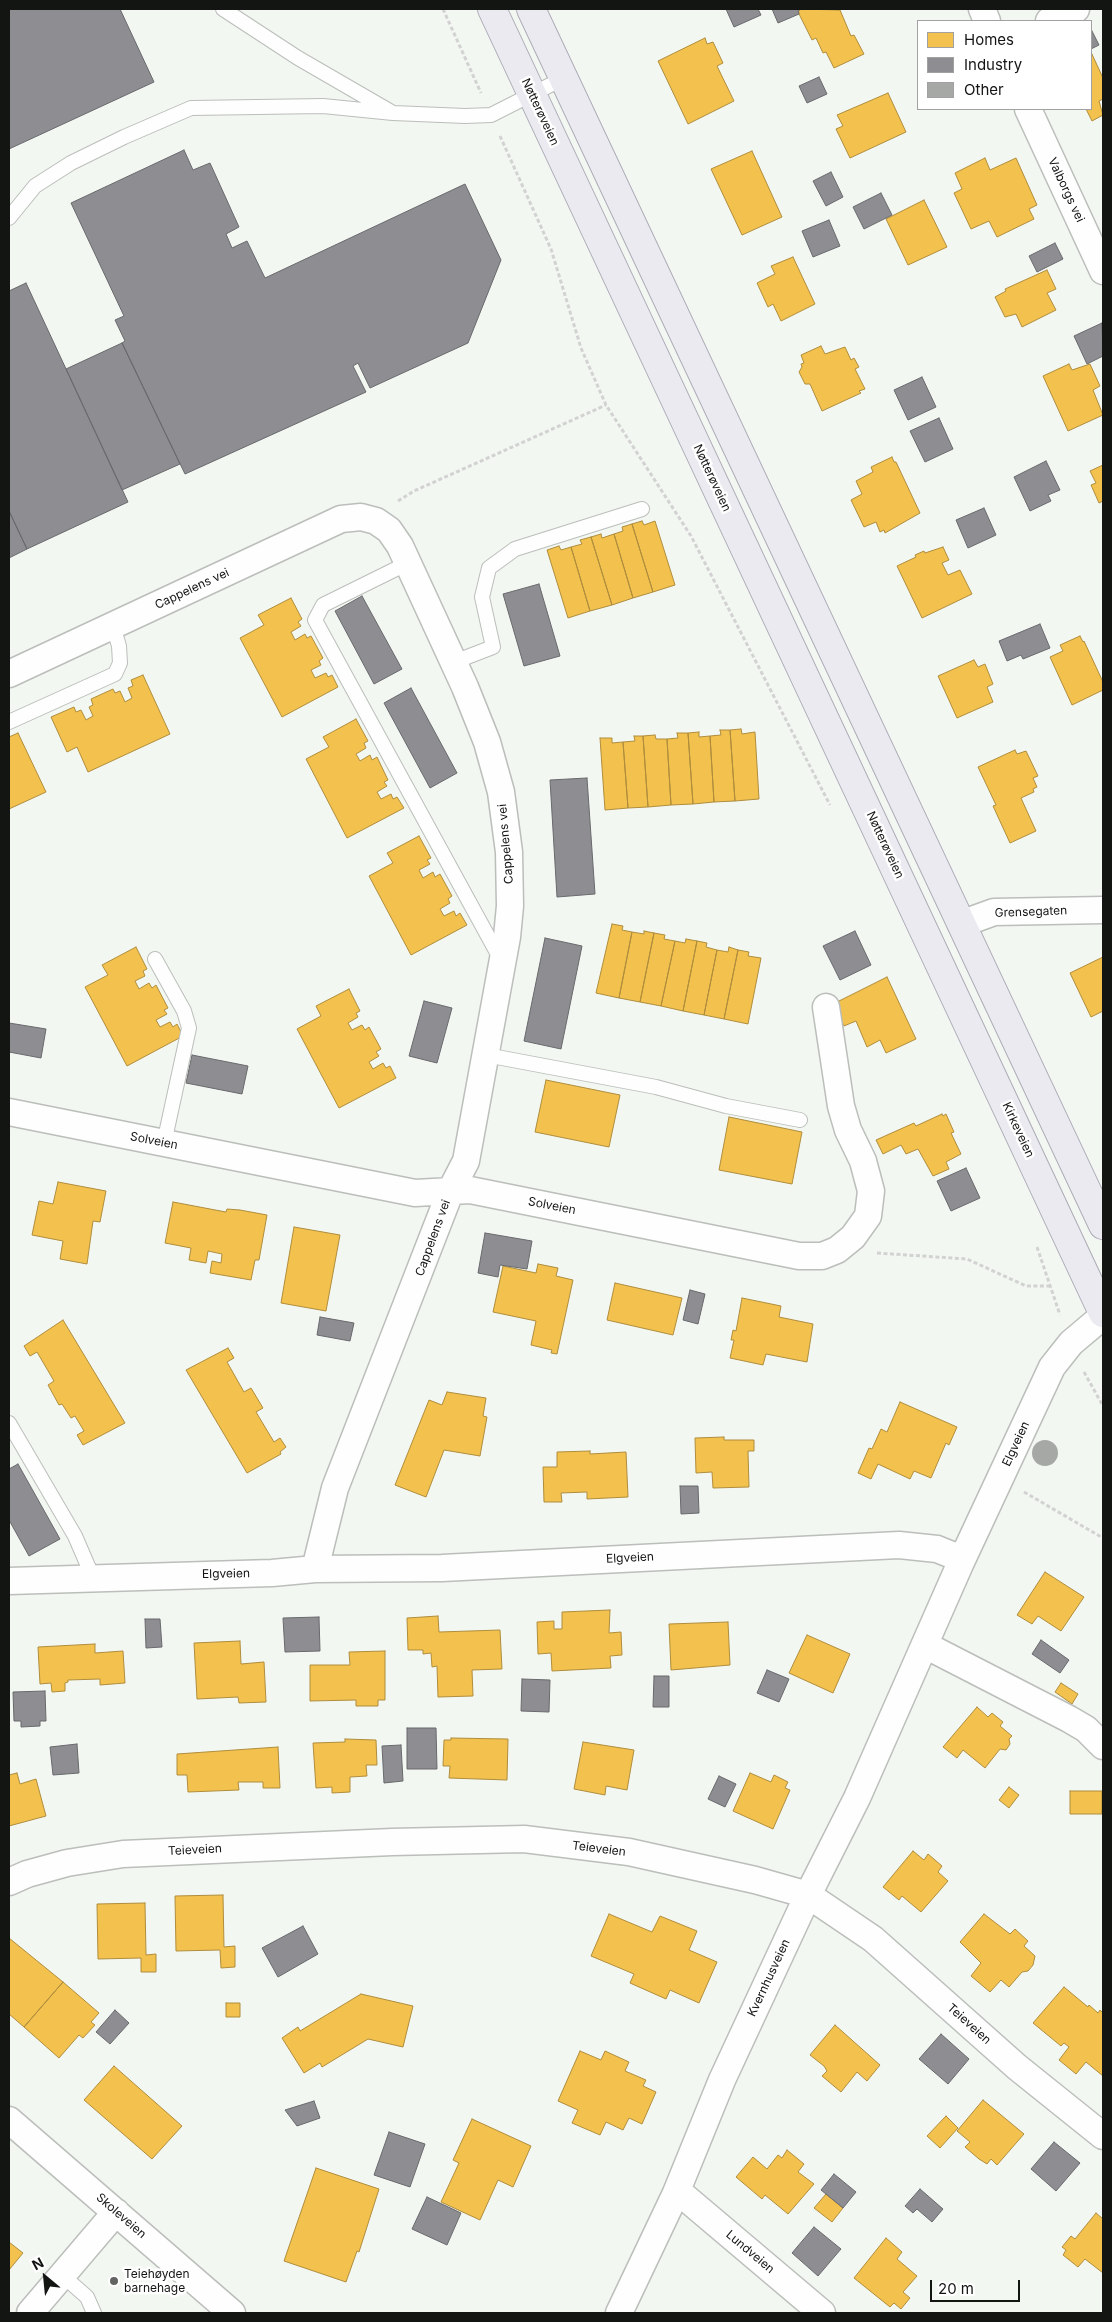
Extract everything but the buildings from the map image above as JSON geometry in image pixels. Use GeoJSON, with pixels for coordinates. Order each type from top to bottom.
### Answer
{"type":"FeatureCollection","features":[{"type":"Feature","properties":{"kind":"main road","name":"Nøtterøveien"},"geometry":{"type":"LineString","coordinates":[[492,9],[933,948]]}},
{"type":"Feature","properties":{"kind":"main road"},"geometry":{"type":"LineString","coordinates":[[531,9],[1103,1225]]}},
{"type":"Feature","properties":{"kind":"main road","name":"Kirkeveien"},"geometry":{"type":"LineString","coordinates":[[933,948],[1103,1315]]}},
{"type":"Feature","properties":{"kind":"street"},"geometry":{"type":"LineString","coordinates":[[1051,20],[1076,9]]}},
{"type":"Feature","properties":{"kind":"street","name":"Valborgs vei"},"geometry":{"type":"LineString","coordinates":[[1028,110],[1103,271]]}},
{"type":"Feature","properties":{"kind":"street","name":"Cappelens vei"},"geometry":{"type":"LineString","coordinates":[[9,674],[341,519],[361,517],[376,521],[389,530],[400,546],[454,662],[487,742],[501,792],[509,852],[510,906],[503,963],[466,1161],[450,1190],[334,1488],[315,1569]]}},
{"type":"Feature","properties":{"kind":"street","name":"Grensegaten"},"geometry":{"type":"LineString","coordinates":[[961,924],[994,912],[1103,910]]}},
{"type":"Feature","properties":{"kind":"street","name":"Solveien"},"geometry":{"type":"LineString","coordinates":[[9,1112],[415,1193],[470,1190],[799,1256],[822,1256],[837,1250],[853,1237],[868,1216],[871,1191],[863,1161],[848,1130],[841,1106],[826,1007]]}},
{"type":"Feature","properties":{"kind":"street","name":"Elgveien"},"geometry":{"type":"LineString","coordinates":[[9,1581],[272,1574],[315,1569],[442,1568],[899,1545],[937,1549],[952,1554],[961,1562],[1052,1367],[1071,1343],[1103,1315]]}},
{"type":"Feature","properties":{"kind":"street","name":"Kvernhusveien"},"geometry":{"type":"LineString","coordinates":[[619,2313],[676,2193],[722,2080],[808,1895],[857,1798],[961,1562]]}},
{"type":"Feature","properties":{"kind":"street"},"geometry":{"type":"LineString","coordinates":[[925,1645],[1069,1719],[1086,1729],[1103,1746]]}},
{"type":"Feature","properties":{"kind":"street","name":"Teieveien"},"geometry":{"type":"LineString","coordinates":[[9,1882],[27,1874],[67,1863],[123,1854],[392,1842],[524,1839],[629,1852],[755,1880],[808,1895],[873,1938],[1018,2067],[1103,2136]]}},
{"type":"Feature","properties":{"kind":"street","name":"Skoleveien"},"geometry":{"type":"LineString","coordinates":[[9,2120],[232,2313]]}},
{"type":"Feature","properties":{"kind":"street","name":"Lundveien"},"geometry":{"type":"LineString","coordinates":[[676,2193],[686,2198],[822,2313]]}},
{"type":"Feature","properties":{"kind":"street"},"geometry":{"type":"LineString","coordinates":[[30,2313],[116,2212]]}},
{"type":"Feature","properties":{"kind":"lane"},"geometry":{"type":"LineString","coordinates":[[223,9],[298,58],[393,112]]}},
{"type":"Feature","properties":{"kind":"lane"},"geometry":{"type":"LineString","coordinates":[[9,218],[36,186],[71,163],[124,137],[191,108],[323,106],[393,112],[490,115],[564,78]]}},
{"type":"Feature","properties":{"kind":"lane"},"geometry":{"type":"LineString","coordinates":[[454,662],[493,647],[482,597],[489,568],[515,549],[642,509]]}},
{"type":"Feature","properties":{"kind":"lane"},"geometry":{"type":"LineString","coordinates":[[408,562],[323,605],[315,620],[503,963]]}},
{"type":"Feature","properties":{"kind":"lane"},"geometry":{"type":"LineString","coordinates":[[9,722],[115,674],[120,663],[119,646],[113,626]]}},
{"type":"Feature","properties":{"kind":"lane"},"geometry":{"type":"LineString","coordinates":[[155,960],[184,1011],[189,1028],[164,1143]]}},
{"type":"Feature","properties":{"kind":"lane"},"geometry":{"type":"LineString","coordinates":[[486,1056],[656,1087],[726,1106],[800,1120]]}},
{"type":"Feature","properties":{"kind":"lane"},"geometry":{"type":"LineString","coordinates":[[9,1423],[75,1536],[94,1580]]}},
{"type":"Feature","properties":{"kind":"lane"},"geometry":{"type":"LineString","coordinates":[[62,2275],[87,2297],[94,2313]]}},
{"type":"Feature","properties":{"kind":"path"},"geometry":{"type":"LineString","coordinates":[[443,9],[551,249],[581,348],[606,405],[691,536],[831,807]]}},
{"type":"Feature","properties":{"kind":"path"},"geometry":{"type":"LineString","coordinates":[[376,521],[390,507],[414,491],[606,405]]}},
{"type":"Feature","properties":{"kind":"path"},"geometry":{"type":"LineString","coordinates":[[1036,1244],[1061,1318]]}},
{"type":"Feature","properties":{"kind":"path"},"geometry":{"type":"LineString","coordinates":[[837,1250],[967,1259],[1026,1286],[1050,1286]]}},
{"type":"Feature","properties":{"kind":"path"},"geometry":{"type":"LineString","coordinates":[[1082,1368],[1103,1406]]}},
{"type":"Feature","properties":{"kind":"path"},"geometry":{"type":"LineString","coordinates":[[999,1481],[1029,1494],[1103,1538]]}},
{"type":"Feature","properties":{"kind":"place","name":"Teiehøyden barnehage"},"geometry":{"type":"Point","coordinates":[114,2281]}}]}
